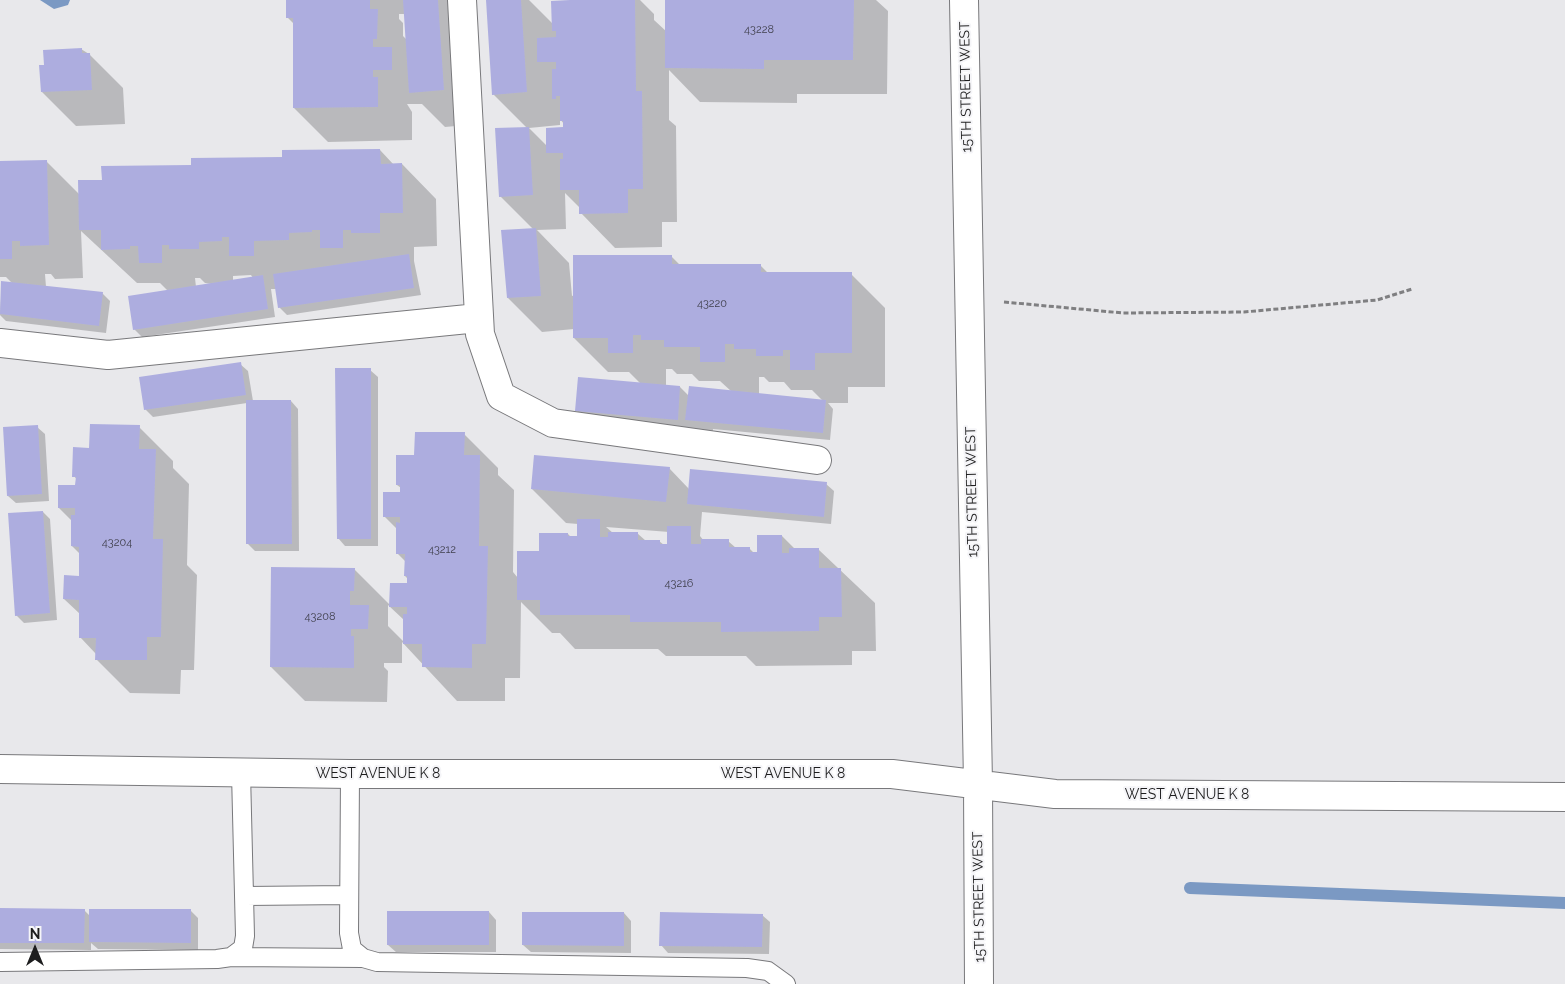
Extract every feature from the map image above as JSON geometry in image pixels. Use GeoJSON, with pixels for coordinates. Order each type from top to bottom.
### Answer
{"type":"FeatureCollection","features":[{"type":"Feature","properties":{"kind":"street"},"geometry":{"type":"LineString","coordinates":[[462,0],[478,318],[480,334],[501,396],[553,423],[817,460]]}},
{"type":"Feature","properties":{"kind":"street","name":"15TH STREET WEST"},"geometry":{"type":"LineString","coordinates":[[964,0],[980,984]]}},
{"type":"Feature","properties":{"kind":"street"},"geometry":{"type":"LineString","coordinates":[[0,343],[108,355],[478,318]]}},
{"type":"Feature","properties":{"kind":"street","name":"WEST AVENUE K 8"},"geometry":{"type":"LineString","coordinates":[[0,769],[350,774],[892,774],[978,783],[1055,794],[1565,797]]}},
{"type":"Feature","properties":{"kind":"lane"},"geometry":{"type":"LineString","coordinates":[[230,957],[243,948],[245,936],[241,773]]}},
{"type":"Feature","properties":{"kind":"lane"},"geometry":{"type":"LineString","coordinates":[[350,774],[348,934],[352,949],[363,958]]}},
{"type":"Feature","properties":{"kind":"lane"},"geometry":{"type":"LineString","coordinates":[[245,896],[348,895]]}},
{"type":"Feature","properties":{"kind":"lane"},"geometry":{"type":"LineString","coordinates":[[0,962],[230,957],[363,958],[378,962],[747,968],[768,971],[786,984]]}},
{"type":"Feature","properties":{"kind":"path"},"geometry":{"type":"LineString","coordinates":[[969,298],[1035,307],[1123,313],[1244,312],[1378,300],[1412,290]]}},
{"type":"Feature","properties":{"kind":"water"},"geometry":{"type":"Polygon","coordinates":[[[40,0],[70,0],[68,5],[54,9],[40,0]]]}},
{"type":"Feature","properties":{"kind":"building"},"geometry":{"type":"Polygon","coordinates":[[[286,0],[370,0],[370,9],[378,9],[377,39],[373,39],[373,47],[392,47],[392,70],[373,70],[373,77],[378,77],[378,107],[293,108],[293,18],[286,18],[286,0]]]}},
{"type":"Feature","properties":{"kind":"building"},"geometry":{"type":"Polygon","coordinates":[[[403,0],[438,0],[444,90],[409,93],[403,0]]]}},
{"type":"Feature","properties":{"kind":"building"},"geometry":{"type":"Polygon","coordinates":[[[486,0],[521,0],[527,92],[492,95],[486,0]]]}},
{"type":"Feature","properties":{"kind":"building"},"geometry":{"type":"Polygon","coordinates":[[[635,0],[636,91],[642,91],[643,189],[628,189],[628,213],[579,214],[579,190],[560,190],[560,159],[563,159],[563,153],[546,153],[546,128],[563,127],[563,121],[560,121],[560,96],[552,99],[552,69],[556,69],[556,62],[537,62],[537,38],[556,37],[556,31],[552,31],[551,1],[635,0]]]}},
{"type":"Feature","properties":{"kind":"building"},"geometry":{"type":"Polygon","coordinates":[[[665,0],[854,0],[853,60],[764,60],[764,69],[665,68],[665,0]]]}},
{"type":"Feature","properties":{"kind":"building"},"geometry":{"type":"Polygon","coordinates":[[[82,48],[82,53],[90,53],[92,90],[41,92],[39,65],[44,65],[43,50],[82,48]]]}},
{"type":"Feature","properties":{"kind":"building"},"geometry":{"type":"Polygon","coordinates":[[[529,127],[533,195],[499,197],[495,128],[529,127]]]}},
{"type":"Feature","properties":{"kind":"building"},"geometry":{"type":"Polygon","coordinates":[[[380,149],[381,164],[402,163],[403,213],[380,213],[380,233],[351,233],[351,230],[343,230],[343,248],[320,248],[320,230],[312,230],[312,232],[289,233],[289,240],[254,241],[254,256],[229,256],[229,237],[222,237],[222,241],[199,242],[199,249],[169,249],[169,245],[162,245],[162,263],[139,263],[138,246],[130,246],[130,249],[101,250],[101,230],[79,230],[78,180],[102,180],[101,166],[191,165],[191,158],[282,157],[282,150],[380,149]]]}},
{"type":"Feature","properties":{"kind":"building"},"geometry":{"type":"Polygon","coordinates":[[[47,160],[49,245],[20,246],[20,241],[12,241],[12,259],[0,259],[0,161],[47,160]]]}},
{"type":"Feature","properties":{"kind":"building"},"geometry":{"type":"Polygon","coordinates":[[[536,228],[541,296],[507,298],[501,230],[536,228]]]}},
{"type":"Feature","properties":{"kind":"building"},"geometry":{"type":"Polygon","coordinates":[[[409,254],[414,288],[278,308],[273,274],[409,254]]]}},
{"type":"Feature","properties":{"kind":"building"},"geometry":{"type":"Polygon","coordinates":[[[573,255],[672,255],[672,264],[761,264],[761,272],[852,272],[852,353],[815,353],[815,370],[790,370],[790,350],[783,350],[783,356],[756,356],[756,349],[734,349],[734,344],[725,344],[725,362],[700,362],[700,347],[664,347],[664,340],[641,340],[641,335],[633,335],[633,353],[608,353],[608,338],[573,338],[573,255]]]}},
{"type":"Feature","properties":{"kind":"building"},"geometry":{"type":"Polygon","coordinates":[[[263,275],[268,309],[133,330],[128,296],[263,275]]]}},
{"type":"Feature","properties":{"kind":"building"},"geometry":{"type":"Polygon","coordinates":[[[1,281],[103,292],[99,326],[0,314],[1,281]]]}},
{"type":"Feature","properties":{"kind":"building"},"geometry":{"type":"Polygon","coordinates":[[[241,362],[246,395],[144,410],[139,377],[241,362]]]}},
{"type":"Feature","properties":{"kind":"building"},"geometry":{"type":"Polygon","coordinates":[[[335,368],[371,368],[371,539],[337,539],[335,368]]]}},
{"type":"Feature","properties":{"kind":"building"},"geometry":{"type":"Polygon","coordinates":[[[578,377],[680,386],[678,420],[575,411],[578,377]]]}},
{"type":"Feature","properties":{"kind":"building"},"geometry":{"type":"Polygon","coordinates":[[[689,386],[826,400],[823,433],[685,420],[689,386]]]}},
{"type":"Feature","properties":{"kind":"building"},"geometry":{"type":"Polygon","coordinates":[[[246,400],[291,400],[292,544],[246,544],[246,400]]]}},
{"type":"Feature","properties":{"kind":"building"},"geometry":{"type":"Polygon","coordinates":[[[90,424],[140,425],[139,449],[156,449],[153,539],[163,539],[161,637],[147,637],[147,660],[95,660],[96,638],[79,638],[79,600],[63,599],[64,575],[79,576],[79,547],[71,546],[71,515],[75,515],[75,508],[58,508],[58,485],[75,485],[76,477],[72,477],[73,447],[89,448],[90,424]]]}},
{"type":"Feature","properties":{"kind":"building"},"geometry":{"type":"Polygon","coordinates":[[[38,425],[42,494],[7,496],[3,427],[38,425]]]}},
{"type":"Feature","properties":{"kind":"building"},"geometry":{"type":"Polygon","coordinates":[[[415,432],[465,432],[464,455],[480,455],[479,546],[488,546],[486,644],[472,644],[472,668],[422,667],[422,644],[403,644],[403,614],[407,614],[407,607],[389,607],[390,583],[407,583],[407,576],[404,576],[405,554],[396,554],[396,522],[400,523],[400,517],[383,517],[383,492],[400,492],[400,485],[396,485],[396,455],[414,455],[415,432]]]}},
{"type":"Feature","properties":{"kind":"building"},"geometry":{"type":"Polygon","coordinates":[[[534,455],[670,467],[666,502],[531,489],[534,455]]]}},
{"type":"Feature","properties":{"kind":"building"},"geometry":{"type":"Polygon","coordinates":[[[690,469],[827,482],[824,517],[687,504],[690,469]]]}},
{"type":"Feature","properties":{"kind":"building"},"geometry":{"type":"Polygon","coordinates":[[[43,511],[50,613],[15,616],[8,513],[43,511]]]}},
{"type":"Feature","properties":{"kind":"building"},"geometry":{"type":"Polygon","coordinates":[[[577,519],[600,519],[600,537],[608,537],[608,532],[638,532],[638,540],[660,540],[660,544],[667,544],[667,526],[691,526],[691,544],[701,544],[701,539],[729,539],[729,547],[750,547],[750,552],[757,552],[757,535],[782,535],[782,553],[789,553],[789,548],[819,548],[819,568],[841,568],[842,617],[819,617],[819,631],[721,632],[721,622],[630,622],[630,615],[540,615],[540,600],[517,600],[517,551],[539,551],[539,533],[568,533],[568,536],[577,536],[577,519]]]}},
{"type":"Feature","properties":{"kind":"building"},"geometry":{"type":"Polygon","coordinates":[[[271,567],[355,568],[354,591],[350,591],[350,605],[369,605],[368,629],[351,629],[351,636],[354,636],[354,668],[270,667],[271,567]]]}},
{"type":"Feature","properties":{"kind":"building"},"geometry":{"type":"Polygon","coordinates":[[[0,908],[85,909],[84,943],[0,943],[0,908]]]}},
{"type":"Feature","properties":{"kind":"building"},"geometry":{"type":"Polygon","coordinates":[[[89,909],[191,909],[191,943],[89,942],[89,909]]]}},
{"type":"Feature","properties":{"kind":"building"},"geometry":{"type":"Polygon","coordinates":[[[387,911],[489,911],[489,945],[387,945],[387,911]]]}},
{"type":"Feature","properties":{"kind":"building"},"geometry":{"type":"Polygon","coordinates":[[[522,912],[624,912],[624,946],[522,945],[522,912]]]}},
{"type":"Feature","properties":{"kind":"building"},"geometry":{"type":"Polygon","coordinates":[[[660,912],[763,914],[762,947],[659,946],[660,912]]]}},
{"type":"Feature","properties":{"kind":"waterway"},"geometry":{"type":"LineString","coordinates":[[1190,888],[1565,903]]}}]}
